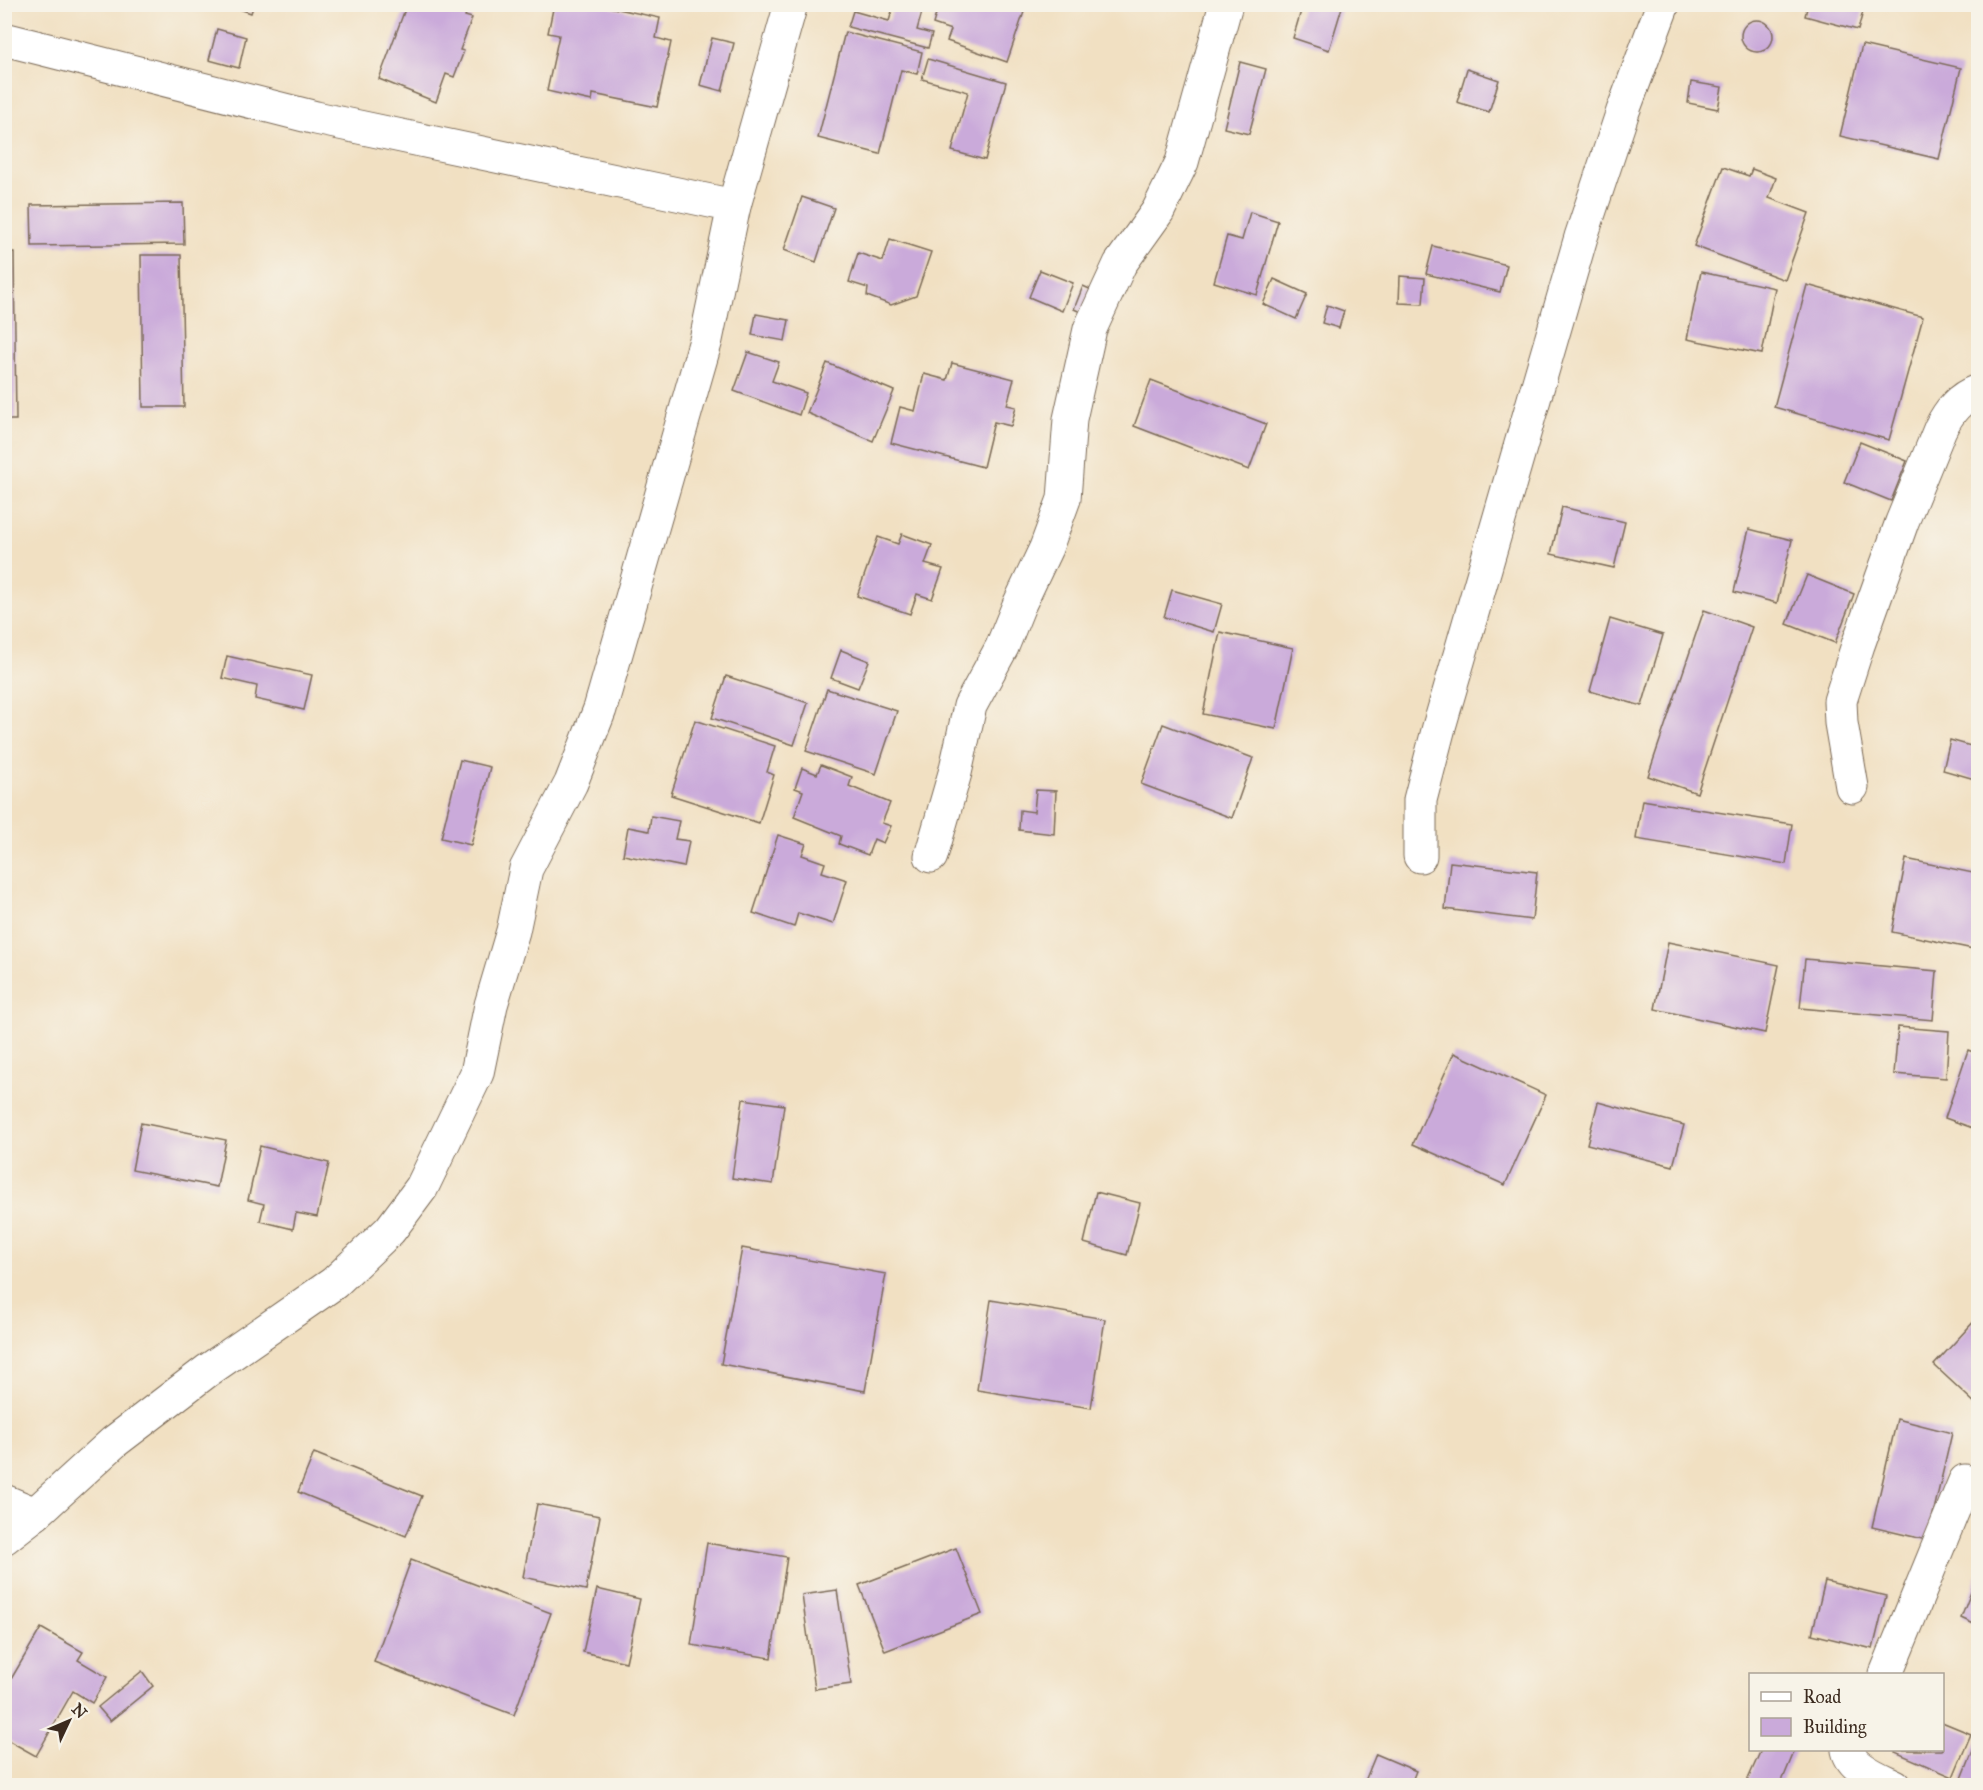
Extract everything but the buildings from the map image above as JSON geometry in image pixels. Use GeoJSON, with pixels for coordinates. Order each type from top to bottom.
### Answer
{"type":"FeatureCollection","features":[{"type":"Feature","properties":{"kind":"street"},"geometry":{"type":"LineString","coordinates":[[4,1538],[35,1514],[133,1428],[207,1371],[334,1283],[390,1230],[422,1187],[477,1073],[491,1005],[513,931],[526,869],[571,783],[600,709],[706,340],[734,206],[790,4]]}},
{"type":"Feature","properties":{"kind":"street"},"geometry":{"type":"LineString","coordinates":[[931,856],[956,773],[970,706],[1002,647],[1065,499],[1070,419],[1090,329],[1120,264],[1158,210],[1182,162],[1226,4]]}},
{"type":"Feature","properties":{"kind":"street"},"geometry":{"type":"LineString","coordinates":[[1420,856],[1420,800],[1439,727],[1581,237],[1623,111],[1663,4]]}},
{"type":"Feature","properties":{"kind":"street"},"geometry":{"type":"LineString","coordinates":[[4,39],[316,118],[734,206]]}},
{"type":"Feature","properties":{"kind":"street"},"geometry":{"type":"LineString","coordinates":[[1852,787],[1840,723],[1840,701],[1902,522],[1940,429],[1955,405],[1965,396],[1978,391]]}},
{"type":"Feature","properties":{"kind":"street"},"geometry":{"type":"LineString","coordinates":[[1886,1673],[1965,1481]]}},
{"type":"Feature","properties":{"kind":"street"},"geometry":{"type":"LineString","coordinates":[[4,1501],[35,1514]]}},
{"type":"Feature","properties":{"kind":"street"},"geometry":{"type":"LineString","coordinates":[[1848,1751],[1850,1757],[1857,1764],[1895,1785]]}}]}
